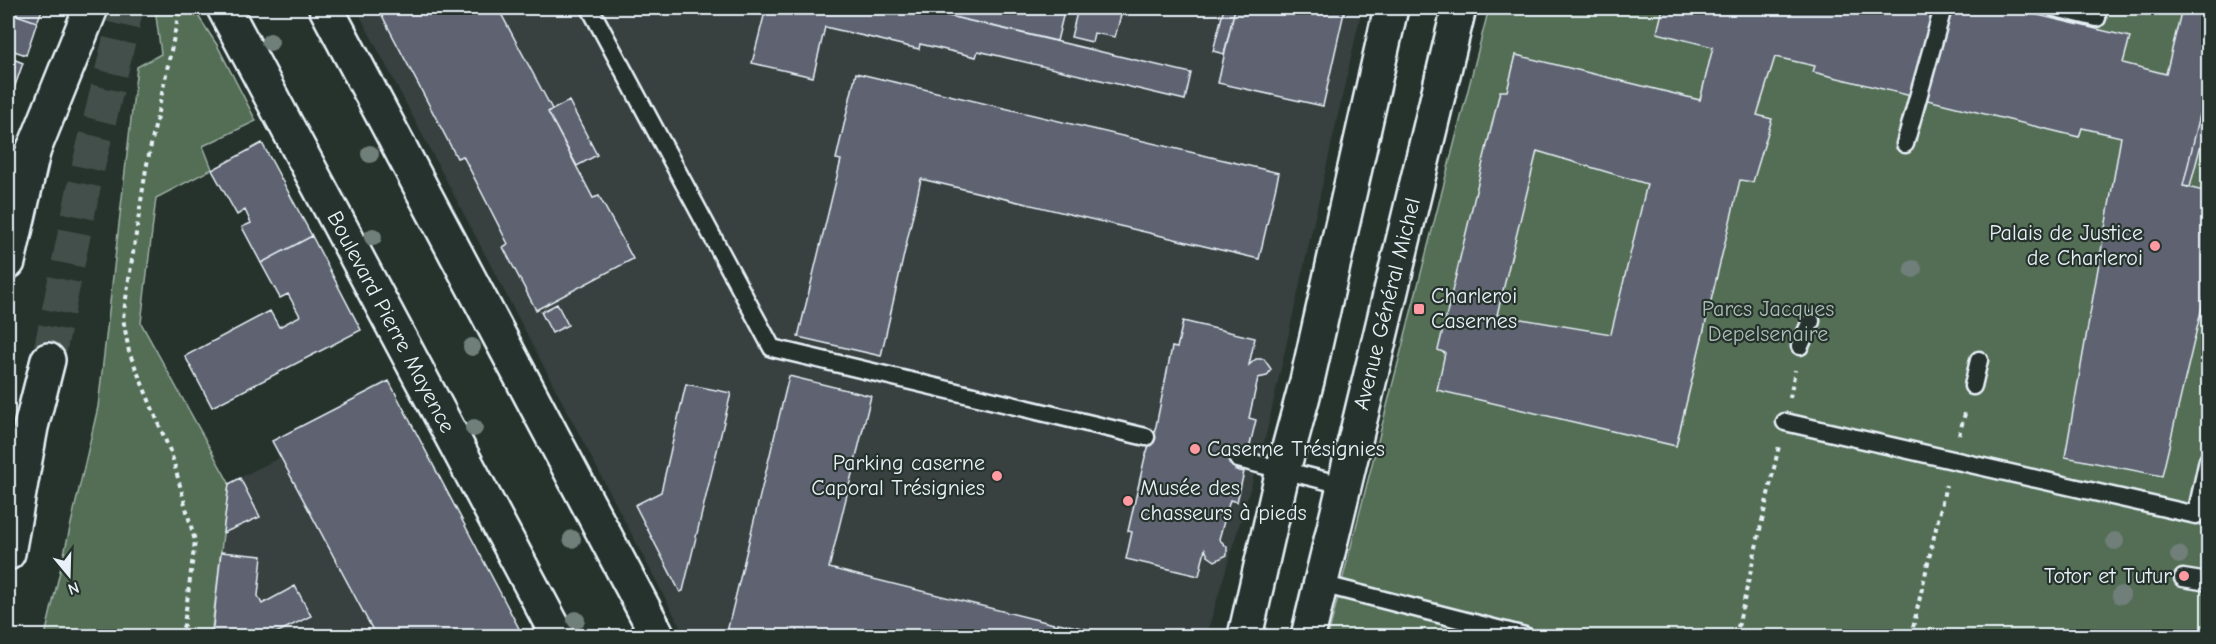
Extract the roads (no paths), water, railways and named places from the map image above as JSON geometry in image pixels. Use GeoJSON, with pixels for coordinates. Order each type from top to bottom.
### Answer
{"type":"FeatureCollection","features":[{"type":"Feature","properties":{"kind":"main road"},"geometry":{"type":"LineString","coordinates":[[8,221],[34,148],[91,8]]}},
{"type":"Feature","properties":{"kind":"main road","name":"Boulevard Pierre Mayence"},"geometry":{"type":"LineString","coordinates":[[224,8],[558,636]]}},
{"type":"Feature","properties":{"kind":"main road"},"geometry":{"type":"LineString","coordinates":[[326,8],[658,636]]}},
{"type":"Feature","properties":{"kind":"main road"},"geometry":{"type":"LineString","coordinates":[[1245,636],[1283,470],[1307,381],[1391,8]]}},
{"type":"Feature","properties":{"kind":"main road","name":"Avenue Général Michel"},"geometry":{"type":"LineString","coordinates":[[1308,636],[1458,8]]}},
{"type":"Feature","properties":{"kind":"main road"},"geometry":{"type":"LineString","coordinates":[[8,262],[34,148]]}},
{"type":"Feature","properties":{"kind":"main road"},"geometry":{"type":"LineString","coordinates":[[8,553],[31,427],[48,360]]}},
{"type":"Feature","properties":{"kind":"lane"},"geometry":{"type":"LineString","coordinates":[[590,8],[772,348],[1146,437]]}},
{"type":"Feature","properties":{"kind":"lane"},"geometry":{"type":"LineString","coordinates":[[1905,144],[1943,8]]}},
{"type":"Feature","properties":{"kind":"lane"},"geometry":{"type":"LineString","coordinates":[[2055,8],[2097,18]]}},
{"type":"Feature","properties":{"kind":"lane"},"geometry":{"type":"LineString","coordinates":[[1800,346],[1811,321]]}},
{"type":"Feature","properties":{"kind":"lane"},"geometry":{"type":"LineString","coordinates":[[1973,386],[1979,360]]}},
{"type":"Feature","properties":{"kind":"lane"},"geometry":{"type":"LineString","coordinates":[[1785,422],[2196,515],[2208,460]]}},
{"type":"Feature","properties":{"kind":"lane"},"geometry":{"type":"LineString","coordinates":[[1238,459],[1344,484]]}},
{"type":"Feature","properties":{"kind":"lane"},"geometry":{"type":"LineString","coordinates":[[2183,578],[2208,582]]}},
{"type":"Feature","properties":{"kind":"lane"},"geometry":{"type":"LineString","coordinates":[[1321,584],[1525,636]]}},
{"type":"Feature","properties":{"kind":"tunnel"},"geometry":{"type":"LineString","coordinates":[[48,360],[88,168],[127,8]]}},
{"type":"Feature","properties":{"kind":"place","name":"Palais de Justice de Charleroi"},"geometry":{"type":"Point","coordinates":[2155,246]}},
{"type":"Feature","properties":{"kind":"place","name":"Charleroi Casernes"},"geometry":{"type":"Point","coordinates":[1419,309]}},
{"type":"Feature","properties":{"kind":"place","name":"Caserne Trésignies"},"geometry":{"type":"Point","coordinates":[1195,449]}},
{"type":"Feature","properties":{"kind":"place","name":"Parking caserne Caporal Trésignies"},"geometry":{"type":"Point","coordinates":[997,476]}},
{"type":"Feature","properties":{"kind":"place","name":"Musée des chasseurs à pieds"},"geometry":{"type":"Point","coordinates":[1128,501]}},
{"type":"Feature","properties":{"kind":"place","name":"Totor et Tutur"},"geometry":{"type":"Point","coordinates":[2184,576]}},
{"type":"Feature","properties":{"kind":"park label","name":"Parcs Jacques Depelsenaire"},"geometry":{"type":"Point","coordinates":[1768,322]}}]}
